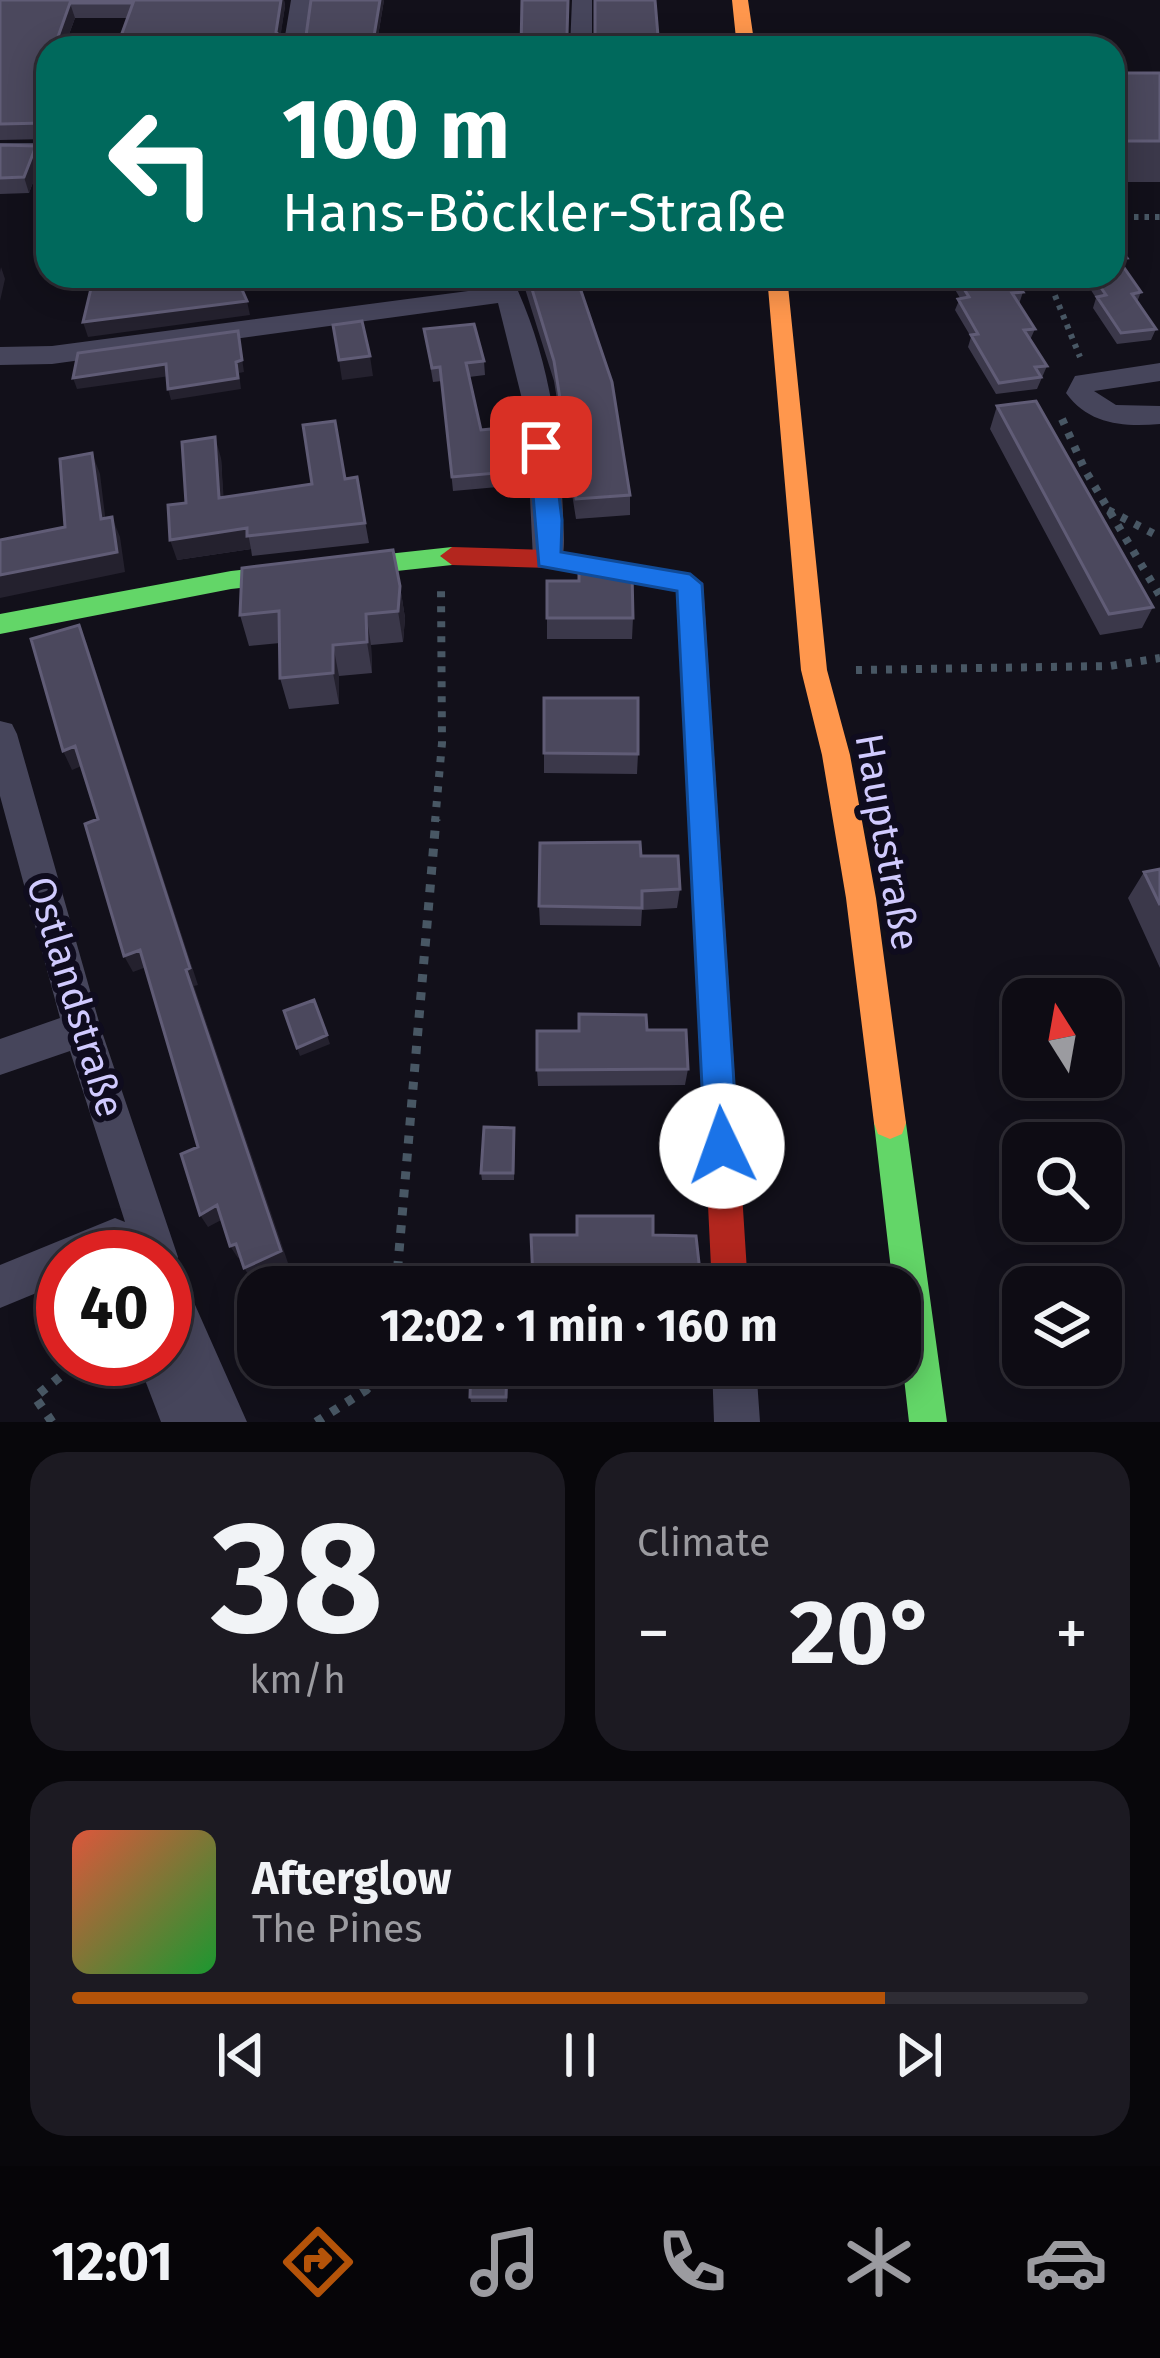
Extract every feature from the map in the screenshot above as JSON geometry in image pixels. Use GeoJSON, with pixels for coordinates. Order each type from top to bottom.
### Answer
{"type":"FeatureCollection","features":[{"type":"Feature","properties":{"kind":"main road"},"geometry":{"type":"LineString","coordinates":[[740,0],[744,36]]}},
{"type":"Feature","properties":{"kind":"main road","name":"Hauptstraße"},"geometry":{"type":"LineString","coordinates":[[778,288],[814,670],[836,755],[861,898],[928,1422]]}},
{"type":"Feature","properties":{"kind":"main road"},"geometry":{"type":"LineString","coordinates":[[0,624],[231,580],[440,556],[548,560],[690,584],[729,1266]]}},
{"type":"Feature","properties":{"kind":"street"},"geometry":{"type":"LineString","coordinates":[[296,36],[301,0]]}},
{"type":"Feature","properties":{"kind":"street"},"geometry":{"type":"LineString","coordinates":[[581,36],[582,0]]}},
{"type":"Feature","properties":{"kind":"street"},"geometry":{"type":"LineString","coordinates":[[0,150],[36,149]]}},
{"type":"Feature","properties":{"kind":"street"},"geometry":{"type":"LineString","coordinates":[[0,356],[52,355],[484,288]]}},
{"type":"Feature","properties":{"kind":"street"},"geometry":{"type":"LineString","coordinates":[[504,288],[532,374],[550,520],[548,560]]}},
{"type":"Feature","properties":{"kind":"street"},"geometry":{"type":"LineString","coordinates":[[1160,372],[1082,387],[1090,406],[1108,415],[1160,415]]}},
{"type":"Feature","properties":{"kind":"street","name":"Ostlandstraße"},"geometry":{"type":"LineString","coordinates":[[0,734],[82,1029],[148,1230]]}},
{"type":"Feature","properties":{"kind":"street"},"geometry":{"type":"LineString","coordinates":[[0,1057],[82,1029]]}},
{"type":"Feature","properties":{"kind":"street"},"geometry":{"type":"LineString","coordinates":[[0,1287],[36,1272]]}},
{"type":"Feature","properties":{"kind":"street"},"geometry":{"type":"LineString","coordinates":[[192,1344],[224,1422]]}},
{"type":"Feature","properties":{"kind":"street"},"geometry":{"type":"LineString","coordinates":[[170,1386],[184,1422]]}},
{"type":"Feature","properties":{"kind":"street"},"geometry":{"type":"LineString","coordinates":[[735,1386],[737,1422]]}},
{"type":"Feature","properties":{"kind":"path"},"geometry":{"type":"LineString","coordinates":[[1125,217],[1160,218]]}},
{"type":"Feature","properties":{"kind":"path"},"geometry":{"type":"LineString","coordinates":[[1052,288],[1080,355],[1082,387],[1058,411],[1108,510],[1160,596]]}},
{"type":"Feature","properties":{"kind":"path"},"geometry":{"type":"LineString","coordinates":[[1108,510],[1160,537]]}},
{"type":"Feature","properties":{"kind":"path"},"geometry":{"type":"LineString","coordinates":[[398,1266],[442,743],[440,556]]}},
{"type":"Feature","properties":{"kind":"path"},"geometry":{"type":"LineString","coordinates":[[814,670],[1003,670],[1110,666],[1160,658]]}},
{"type":"Feature","properties":{"kind":"path"},"geometry":{"type":"LineString","coordinates":[[49,1386],[35,1397],[52,1422]]}},
{"type":"Feature","properties":{"kind":"path"},"geometry":{"type":"LineString","coordinates":[[316,1422],[370,1386]]}},
{"type":"Feature","properties":{"kind":"building"},"geometry":{"type":"Polygon","coordinates":[[[0,0],[281,0],[279,36],[121,36],[133,3],[70,3],[58,36],[36,36],[36,123],[0,124],[0,0]]]}},
{"type":"Feature","properties":{"kind":"building"},"geometry":{"type":"Polygon","coordinates":[[[311,0],[380,0],[374,36],[306,36],[311,0]]]}},
{"type":"Feature","properties":{"kind":"building"},"geometry":{"type":"Polygon","coordinates":[[[522,0],[568,0],[567,35],[595,35],[595,0],[655,0],[658,36],[521,36],[522,0]]]}},
{"type":"Feature","properties":{"kind":"building"},"geometry":{"type":"Polygon","coordinates":[[[1125,73],[1160,73],[1160,141],[1125,141],[1125,73]]]}},
{"type":"Feature","properties":{"kind":"building"},"geometry":{"type":"Polygon","coordinates":[[[0,145],[36,146],[24,177],[0,178],[0,145]]]}},
{"type":"Feature","properties":{"kind":"building"},"geometry":{"type":"Polygon","coordinates":[[[1125,269],[1141,292],[1132,294],[1156,329],[1121,333],[1097,297],[1106,295],[1101,288],[1125,288],[1125,269]]]}},
{"type":"Feature","properties":{"kind":"building"},"geometry":{"type":"Polygon","coordinates":[[[91,288],[241,288],[247,301],[83,322],[91,288]]]}},
{"type":"Feature","properties":{"kind":"building"},"geometry":{"type":"Polygon","coordinates":[[[532,288],[580,288],[612,382],[630,495],[576,499],[554,361],[532,288]]]}},
{"type":"Feature","properties":{"kind":"building"},"geometry":{"type":"Polygon","coordinates":[[[963,288],[1020,288],[1023,292],[1012,293],[1035,329],[1024,330],[1047,366],[1035,367],[1041,377],[999,383],[971,335],[978,334],[958,299],[969,297],[963,288]]]}},
{"type":"Feature","properties":{"kind":"building"},"geometry":{"type":"Polygon","coordinates":[[[362,321],[370,356],[339,360],[333,325],[362,321]]]}},
{"type":"Feature","properties":{"kind":"building"},"geometry":{"type":"Polygon","coordinates":[[[474,324],[484,361],[466,363],[481,430],[492,429],[497,473],[452,477],[440,367],[432,368],[424,329],[474,324]]]}},
{"type":"Feature","properties":{"kind":"building"},"geometry":{"type":"Polygon","coordinates":[[[238,331],[242,360],[236,362],[238,378],[168,389],[166,364],[73,378],[78,353],[238,331]]]}},
{"type":"Feature","properties":{"kind":"building"},"geometry":{"type":"Polygon","coordinates":[[[1036,401],[1153,607],[1109,614],[997,406],[1036,401]]]}},
{"type":"Feature","properties":{"kind":"building"},"geometry":{"type":"Polygon","coordinates":[[[335,421],[345,479],[357,477],[365,523],[247,536],[247,528],[170,540],[168,505],[186,503],[182,442],[215,437],[219,498],[312,484],[303,425],[335,421]]]}},
{"type":"Feature","properties":{"kind":"building"},"geometry":{"type":"Polygon","coordinates":[[[92,453],[101,519],[112,517],[117,552],[0,575],[0,540],[65,527],[60,459],[92,453]]]}},
{"type":"Feature","properties":{"kind":"building"},"geometry":{"type":"Polygon","coordinates":[[[393,550],[400,586],[398,611],[366,614],[367,642],[333,645],[333,673],[280,678],[279,611],[240,615],[242,568],[393,550]]]}},
{"type":"Feature","properties":{"kind":"building"},"geometry":{"type":"Polygon","coordinates":[[[579,570],[632,573],[633,618],[547,618],[547,581],[579,581],[579,570]]]}},
{"type":"Feature","properties":{"kind":"building"},"geometry":{"type":"Polygon","coordinates":[[[79,625],[190,968],[186,970],[281,1251],[248,1266],[243,1266],[236,1244],[230,1246],[217,1205],[200,1215],[181,1154],[198,1147],[140,950],[124,956],[85,824],[98,819],[75,746],[63,751],[31,639],[79,625]]]}},
{"type":"Feature","properties":{"kind":"building"},"geometry":{"type":"Polygon","coordinates":[[[544,698],[638,698],[638,754],[544,753],[544,698]]]}},
{"type":"Feature","properties":{"kind":"building"},"geometry":{"type":"Polygon","coordinates":[[[640,842],[641,856],[678,856],[680,889],[642,891],[642,908],[539,906],[540,843],[640,842]]]}},
{"type":"Feature","properties":{"kind":"building"},"geometry":{"type":"Polygon","coordinates":[[[1160,869],[1160,905],[1144,872],[1160,869]]]}},
{"type":"Feature","properties":{"kind":"building"},"geometry":{"type":"Polygon","coordinates":[[[314,1000],[327,1035],[297,1048],[284,1011],[314,1000]]]}},
{"type":"Feature","properties":{"kind":"building"},"geometry":{"type":"Polygon","coordinates":[[[579,1014],[646,1015],[647,1030],[686,1030],[688,1069],[537,1070],[537,1031],[579,1031],[579,1014]]]}},
{"type":"Feature","properties":{"kind":"building"},"geometry":{"type":"Polygon","coordinates":[[[484,1127],[514,1128],[513,1173],[481,1173],[484,1127]]]}},
{"type":"Feature","properties":{"kind":"building"},"geometry":{"type":"Polygon","coordinates":[[[577,1216],[653,1216],[653,1235],[696,1236],[699,1266],[532,1266],[531,1235],[577,1235],[577,1216]]]}},
{"type":"Feature","properties":{"kind":"building"},"geometry":{"type":"Polygon","coordinates":[[[470,1386],[506,1386],[506,1397],[470,1397],[470,1386]]]}},
{"type":"Feature","properties":{"kind":"traffic: fast"},"geometry":{"type":"LineString","coordinates":[[0,624],[231,580],[452,556]]}},
{"type":"Feature","properties":{"kind":"traffic: fast"},"geometry":{"type":"LineString","coordinates":[[890,1123],[928,1422]]}},
{"type":"Feature","properties":{"kind":"traffic: slow"},"geometry":{"type":"LineString","coordinates":[[740,0],[744,36]]}},
{"type":"Feature","properties":{"kind":"traffic: slow"},"geometry":{"type":"LineString","coordinates":[[778,288],[814,670],[836,755],[861,898],[890,1123]]}},
{"type":"Feature","properties":{"kind":"traffic: jam"},"geometry":{"type":"LineString","coordinates":[[452,556],[548,559],[690,583],[729,1266]]}},
{"type":"Feature","properties":{"kind":"route"},"geometry":{"type":"LineString","coordinates":[[541,447],[550,520],[548,560],[690,584],[722,1146]]}}]}
